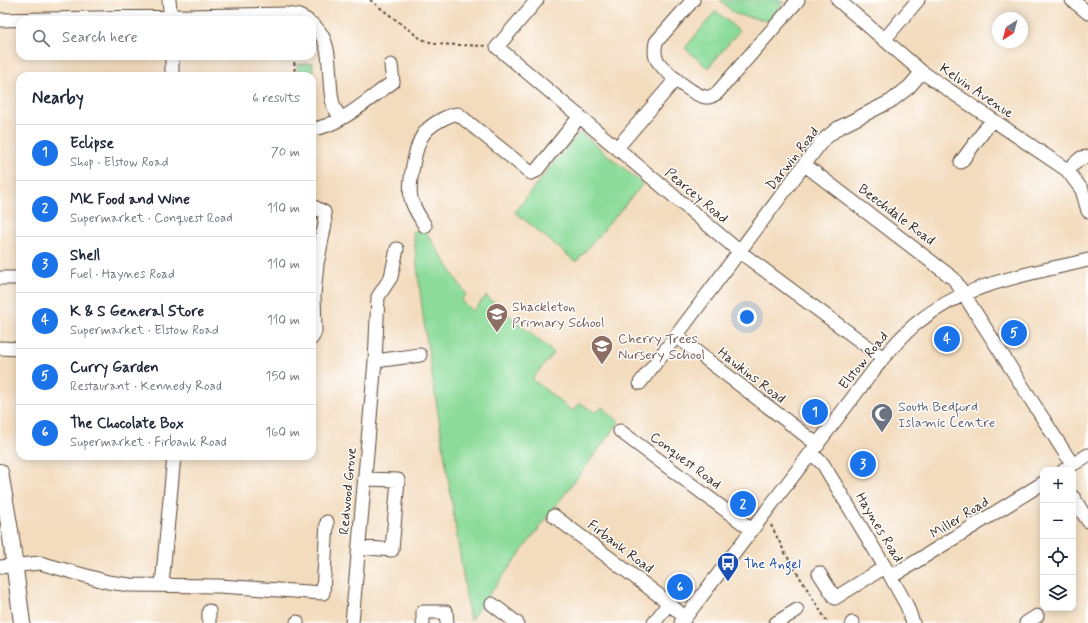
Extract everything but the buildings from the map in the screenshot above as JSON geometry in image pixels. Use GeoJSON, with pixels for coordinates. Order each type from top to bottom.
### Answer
{"type":"FeatureCollection","features":[{"type":"Feature","properties":{"kind":"main road"},"geometry":{"type":"LineString","coordinates":[[0,472],[10,530],[7,566],[22,623]]}},
{"type":"Feature","properties":{"kind":"street"},"geometry":{"type":"LineString","coordinates":[[169,0],[171,16]]}},
{"type":"Feature","properties":{"kind":"street"},"geometry":{"type":"LineString","coordinates":[[497,47],[537,0]]}},
{"type":"Feature","properties":{"kind":"street"},"geometry":{"type":"LineString","coordinates":[[692,0],[656,42],[656,59],[676,79],[698,95],[708,97],[717,93],[798,0]]}},
{"type":"Feature","properties":{"kind":"street","name":"Kelvin Avenue"},"geometry":{"type":"LineString","coordinates":[[838,0],[922,72],[1067,170],[1082,190],[1088,212]]}},
{"type":"Feature","properties":{"kind":"street"},"geometry":{"type":"LineString","coordinates":[[884,40],[918,0]]}},
{"type":"Feature","properties":{"kind":"street"},"geometry":{"type":"LineString","coordinates":[[1072,0],[1088,14]]}},
{"type":"Feature","properties":{"kind":"street"},"geometry":{"type":"LineString","coordinates":[[228,16],[286,14],[293,16]]}},
{"type":"Feature","properties":{"kind":"street"},"geometry":{"type":"LineString","coordinates":[[0,20],[16,20]]}},
{"type":"Feature","properties":{"kind":"street"},"geometry":{"type":"LineString","coordinates":[[316,28],[323,36],[327,48],[333,105],[341,118]]}},
{"type":"Feature","properties":{"kind":"street","name":"Pearcey Road"},"geometry":{"type":"LineString","coordinates":[[497,47],[740,252],[884,358]]}},
{"type":"Feature","properties":{"kind":"street"},"geometry":{"type":"LineString","coordinates":[[172,60],[172,72]]}},
{"type":"Feature","properties":{"kind":"street"},"geometry":{"type":"LineString","coordinates":[[316,128],[326,126],[341,118],[393,82],[391,65]]}},
{"type":"Feature","properties":{"kind":"street","name":"Darwin Road"},"geometry":{"type":"LineString","coordinates":[[740,252],[822,141],[838,128],[891,101],[909,86],[922,72]]}},
{"type":"Feature","properties":{"kind":"street"},"geometry":{"type":"LineString","coordinates":[[617,148],[676,79]]}},
{"type":"Feature","properties":{"kind":"street"},"geometry":{"type":"LineString","coordinates":[[425,226],[412,201],[410,174],[421,138],[428,128],[453,114],[458,114],[531,173],[536,171],[580,116]]}},
{"type":"Feature","properties":{"kind":"street"},"geometry":{"type":"LineString","coordinates":[[962,162],[992,120]]}},
{"type":"Feature","properties":{"kind":"street"},"geometry":{"type":"LineString","coordinates":[[1067,170],[1081,158],[1088,157]]}},
{"type":"Feature","properties":{"kind":"street","name":"Beechdale Road"},"geometry":{"type":"LineString","coordinates":[[805,165],[949,275],[964,293],[1068,467]]}},
{"type":"Feature","properties":{"kind":"street"},"geometry":{"type":"LineString","coordinates":[[316,208],[324,212],[325,224],[316,274]]}},
{"type":"Feature","properties":{"kind":"street","name":"Redwood Grove"},"geometry":{"type":"LineString","coordinates":[[352,623],[375,361],[378,297],[391,277],[397,249]]}},
{"type":"Feature","properties":{"kind":"street"},"geometry":{"type":"LineString","coordinates":[[640,384],[740,252]]}},
{"type":"Feature","properties":{"kind":"street","name":"Elstow Road"},"geometry":{"type":"LineString","coordinates":[[683,620],[884,358],[917,323],[964,293],[998,282],[1088,260]]}},
{"type":"Feature","properties":{"kind":"street"},"geometry":{"type":"LineString","coordinates":[[0,278],[16,278]]}},
{"type":"Feature","properties":{"kind":"street","name":"Hawkins Road"},"geometry":{"type":"LineString","coordinates":[[676,336],[815,449]]}},
{"type":"Feature","properties":{"kind":"street"},"geometry":{"type":"LineString","coordinates":[[0,348],[16,350]]}},
{"type":"Feature","properties":{"kind":"street"},"geometry":{"type":"LineString","coordinates":[[375,361],[420,355]]}},
{"type":"Feature","properties":{"kind":"street","name":"Conquest Road"},"geometry":{"type":"LineString","coordinates":[[620,431],[752,530]]}},
{"type":"Feature","properties":{"kind":"street","name":"Haynes Road"},"geometry":{"type":"LineString","coordinates":[[815,449],[907,606],[912,623]]}},
{"type":"Feature","properties":{"kind":"street"},"geometry":{"type":"LineString","coordinates":[[1068,467],[1088,455]]}},
{"type":"Feature","properties":{"kind":"street"},"geometry":{"type":"LineString","coordinates":[[162,585],[174,460]]}},
{"type":"Feature","properties":{"kind":"street"},"geometry":{"type":"LineString","coordinates":[[359,547],[392,550],[398,480],[364,479]]}},
{"type":"Feature","properties":{"kind":"street","name":"Miller Road"},"geometry":{"type":"LineString","coordinates":[[819,573],[835,598],[888,572],[1040,486]]}},
{"type":"Feature","properties":{"kind":"street"},"geometry":{"type":"LineString","coordinates":[[1076,502],[1087,518]]}},
{"type":"Feature","properties":{"kind":"street","name":"Firbank Road"},"geometry":{"type":"LineString","coordinates":[[554,516],[669,603],[683,620]]}},
{"type":"Feature","properties":{"kind":"street"},"geometry":{"type":"LineString","coordinates":[[7,566],[40,563],[108,582],[130,585],[219,586],[323,593],[327,522]]}},
{"type":"Feature","properties":{"kind":"street"},"geometry":{"type":"LineString","coordinates":[[654,623],[669,603]]}},
{"type":"Feature","properties":{"kind":"street"},"geometry":{"type":"LineString","coordinates":[[492,604],[517,623]]}},
{"type":"Feature","properties":{"kind":"street"},"geometry":{"type":"LineString","coordinates":[[776,623],[797,610]]}},
{"type":"Feature","properties":{"kind":"street"},"geometry":{"type":"LineString","coordinates":[[423,623],[423,612],[446,612],[447,623]]}},
{"type":"Feature","properties":{"kind":"path"},"geometry":{"type":"LineString","coordinates":[[370,0],[421,39],[436,44],[497,47]]}},
{"type":"Feature","properties":{"kind":"path"},"geometry":{"type":"LineString","coordinates":[[294,60],[295,72]]}},
{"type":"Feature","properties":{"kind":"path"},"geometry":{"type":"LineString","coordinates":[[765,513],[785,553],[828,623]]}},
{"type":"Feature","properties":{"kind":"green space"},"geometry":{"type":"Polygon","coordinates":[[[720,0],[780,0],[783,2],[768,21],[735,14],[720,0]]]}},
{"type":"Feature","properties":{"kind":"green space"},"geometry":{"type":"Polygon","coordinates":[[[716,11],[739,31],[708,68],[685,48],[716,11]]]}},
{"type":"Feature","properties":{"kind":"green space"},"geometry":{"type":"Polygon","coordinates":[[[312,63],[313,72],[298,72],[297,65],[312,63]]]}},
{"type":"Feature","properties":{"kind":"green space"},"geometry":{"type":"Polygon","coordinates":[[[580,132],[643,184],[576,262],[515,212],[580,132]]]}},
{"type":"Feature","properties":{"kind":"green space"},"geometry":{"type":"Polygon","coordinates":[[[413,231],[425,231],[466,294],[461,301],[473,311],[486,296],[554,353],[532,379],[572,411],[580,403],[596,413],[602,407],[619,422],[470,620],[423,316],[413,231]]]}},
{"type":"Feature","properties":{"kind":"place","name":"Curry Garden"},"geometry":{"type":"Point","coordinates":[1014,333]}},
{"type":"Feature","properties":{"kind":"place","name":"Shackleton Primary School"},"geometry":{"type":"Point","coordinates":[497,334]}},
{"type":"Feature","properties":{"kind":"place","name":"K & S General Store"},"geometry":{"type":"Point","coordinates":[947,339]}},
{"type":"Feature","properties":{"kind":"place","name":"Cherry Trees Nursery School"},"geometry":{"type":"Point","coordinates":[602,366]}},
{"type":"Feature","properties":{"kind":"place","name":"Eclipse"},"geometry":{"type":"Point","coordinates":[815,412]}},
{"type":"Feature","properties":{"kind":"place","name":"South Bedford Islamic Centre"},"geometry":{"type":"Point","coordinates":[882,434]}},
{"type":"Feature","properties":{"kind":"place","name":"Shell"},"geometry":{"type":"Point","coordinates":[863,464]}},
{"type":"Feature","properties":{"kind":"place","name":"MK Food and Wine"},"geometry":{"type":"Point","coordinates":[743,504]}},
{"type":"Feature","properties":{"kind":"place","name":"The Angel"},"geometry":{"type":"Point","coordinates":[728,582]}},
{"type":"Feature","properties":{"kind":"place","name":"The Chocolate Box"},"geometry":{"type":"Point","coordinates":[680,587]}}]}
